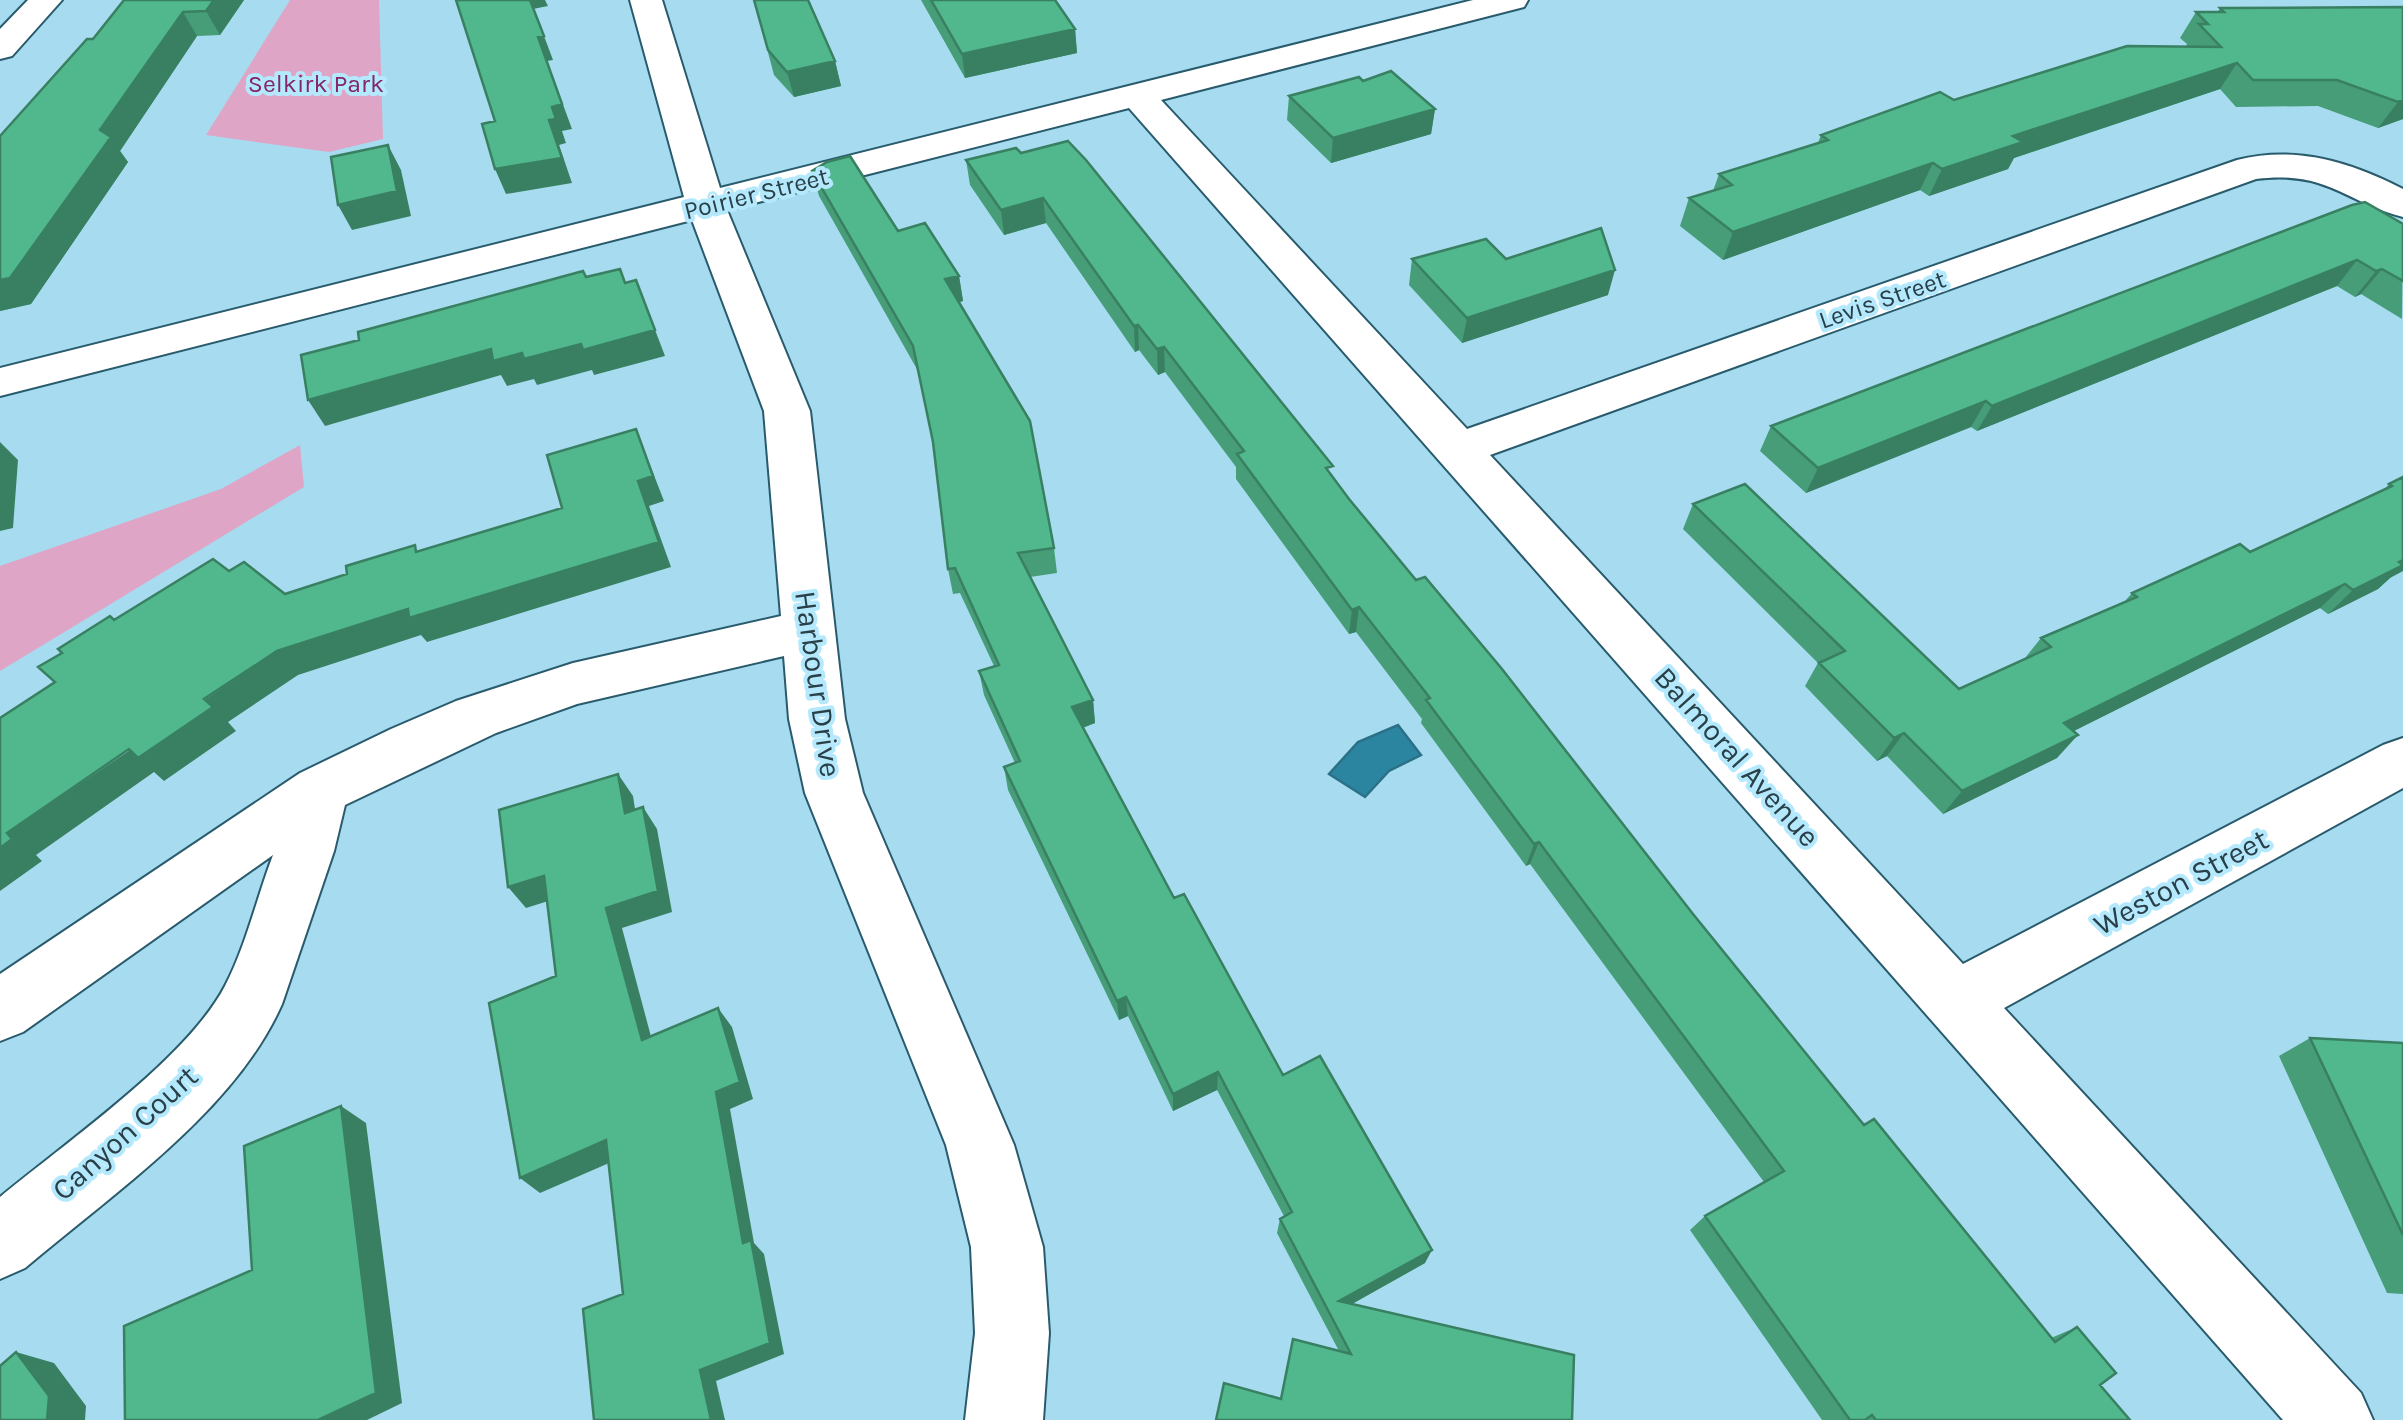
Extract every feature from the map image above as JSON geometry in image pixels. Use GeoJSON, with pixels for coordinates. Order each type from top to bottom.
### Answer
{"type":"FeatureCollection","features":[{"type":"Feature","properties":{"kind":"street"},"geometry":{"type":"LineString","coordinates":[[0,49],[46,0]]}},
{"type":"Feature","properties":{"kind":"street","name":"Harbour Drive"},"geometry":{"type":"LineString","coordinates":[[646,0],[706,206],[787,412],[817,719],[834,794],[980,1145],[1007,1247],[1012,1333],[1004,1420]]}},
{"type":"Feature","properties":{"kind":"street","name":"Poirier Street"},"geometry":{"type":"LineString","coordinates":[[0,382],[1512,0]]}},
{"type":"Feature","properties":{"kind":"street","name":"Balmoral Avenue"},"geometry":{"type":"LineString","coordinates":[[1138,96],[2334,1420]]}},
{"type":"Feature","properties":{"kind":"street","name":"Levis Street"},"geometry":{"type":"LineString","coordinates":[[1458,450],[2250,168],[2278,163],[2310,165],[2352,177],[2403,205]]}},
{"type":"Feature","properties":{"kind":"street"},"geometry":{"type":"LineString","coordinates":[[0,1010],[320,790],[476,717],[528,698],[808,630]]}},
{"type":"Feature","properties":{"kind":"street","name":"Weston Street"},"geometry":{"type":"LineString","coordinates":[[1958,1000],[2403,761]]}},
{"type":"Feature","properties":{"kind":"street","name":"Canyon Court"},"geometry":{"type":"LineString","coordinates":[[0,1242],[168,1102],[250,1004],[304,851],[320,790]]}},
{"type":"Feature","properties":{"kind":"green space","name":"Selkirk Park"},"geometry":{"type":"Polygon","coordinates":[[[290,0],[379,0],[383,139],[329,152],[206,135],[290,0]]]}},
{"type":"Feature","properties":{"kind":"green space"},"geometry":{"type":"Polygon","coordinates":[[[300,445],[304,487],[0,671],[0,566],[221,489],[300,445]]]}},
{"type":"Feature","properties":{"kind":"water"},"geometry":{"type":"Polygon","coordinates":[[[1398,725],[1421,755],[1389,771],[1365,797],[1329,774],[1358,742],[1398,725]]]}},
{"type":"Feature","properties":{"kind":"building"},"geometry":{"type":"Polygon","coordinates":[[[124,0],[214,0],[206,11],[183,12],[100,130],[111,137],[10,278],[0,280],[0,136],[87,39],[93,39],[124,0]]]}},
{"type":"Feature","properties":{"kind":"building"},"geometry":{"type":"Polygon","coordinates":[[[456,0],[530,0],[544,36],[538,37],[562,104],[552,107],[556,119],[549,120],[562,158],[495,169],[482,124],[495,121],[456,0]]]}},
{"type":"Feature","properties":{"kind":"building"},"geometry":{"type":"Polygon","coordinates":[[[754,0],[808,0],[835,61],[787,72],[768,50],[754,0]]]}},
{"type":"Feature","properties":{"kind":"building"},"geometry":{"type":"Polygon","coordinates":[[[931,0],[1055,0],[1075,29],[962,54],[931,0]]]}},
{"type":"Feature","properties":{"kind":"building"},"geometry":{"type":"Polygon","coordinates":[[[2403,7],[2403,100],[2398,102],[2337,80],[2253,80],[2237,63],[2013,136],[2023,142],[1942,169],[1933,163],[1733,232],[1689,198],[1732,185],[1719,174],[1828,140],[1821,135],[1940,92],[1954,100],[2127,46],[2221,47],[2199,24],[2208,24],[2196,12],[2224,12],[2220,8],[2403,7]]]}},
{"type":"Feature","properties":{"kind":"building"},"geometry":{"type":"Polygon","coordinates":[[[1391,71],[1435,109],[1333,138],[1289,96],[1359,77],[1363,81],[1391,71]]]}},
{"type":"Feature","properties":{"kind":"building"},"geometry":{"type":"Polygon","coordinates":[[[1068,141],[1333,466],[1326,468],[1349,499],[1416,580],[1425,577],[1502,669],[1864,1125],[1874,1119],[2055,1342],[2077,1327],[2116,1373],[2100,1385],[2130,1420],[1876,1420],[1872,1415],[1865,1420],[1850,1420],[1705,1216],[1784,1171],[1539,842],[1534,844],[1426,700],[1430,698],[1359,607],[1352,610],[1237,454],[1244,451],[1164,347],[1157,349],[1138,325],[1134,326],[1043,198],[1001,210],[966,160],[1016,148],[1021,153],[1068,141]]]}},
{"type":"Feature","properties":{"kind":"building"},"geometry":{"type":"Polygon","coordinates":[[[388,145],[397,191],[338,205],[331,157],[388,145]]]}},
{"type":"Feature","properties":{"kind":"building"},"geometry":{"type":"Polygon","coordinates":[[[850,156],[898,231],[925,223],[959,276],[945,279],[1030,421],[1054,548],[1018,553],[1093,700],[1072,707],[1174,898],[1184,894],[1283,1075],[1320,1056],[1432,1250],[1339,1301],[1574,1355],[1572,1420],[1216,1420],[1224,1383],[1281,1399],[1293,1339],[1351,1354],[1280,1219],[1292,1212],[1218,1072],[1173,1094],[1126,997],[1117,1001],[1004,767],[1020,761],[979,671],[999,665],[955,568],[948,569],[933,442],[913,346],[812,171],[850,156]]]}},
{"type":"Feature","properties":{"kind":"building"},"geometry":{"type":"Polygon","coordinates":[[[2365,202],[2403,224],[2403,281],[2357,260],[1992,406],[1986,401],[1818,468],[1771,426],[2352,205],[2365,202]]]}},
{"type":"Feature","properties":{"kind":"building"},"geometry":{"type":"Polygon","coordinates":[[[1601,228],[1615,270],[1467,318],[1412,259],[1486,239],[1506,259],[1601,228]]]}},
{"type":"Feature","properties":{"kind":"building"},"geometry":{"type":"Polygon","coordinates":[[[620,269],[625,283],[636,280],[655,330],[583,350],[581,344],[524,359],[522,353],[493,361],[491,349],[308,400],[301,355],[359,340],[358,332],[583,271],[586,277],[620,269]]]}},
{"type":"Feature","properties":{"kind":"building"},"geometry":{"type":"Polygon","coordinates":[[[636,429],[653,476],[638,481],[659,542],[409,618],[408,609],[277,651],[204,699],[213,707],[138,758],[129,749],[7,833],[12,839],[0,848],[0,718],[55,682],[38,667],[62,653],[58,649],[110,616],[114,620],[213,559],[229,571],[244,562],[285,594],[347,574],[346,566],[415,545],[416,552],[562,508],[547,455],[636,429]]]}},
{"type":"Feature","properties":{"kind":"building"},"geometry":{"type":"Polygon","coordinates":[[[2403,477],[2403,560],[2399,562],[2403,565],[2353,590],[2345,584],[2064,723],[2078,735],[1962,791],[1904,733],[1894,738],[1819,663],[1845,651],[1693,504],[1745,484],[1959,689],[2051,647],[2041,638],[2137,597],[2132,593],[2240,544],[2250,552],[2392,486],[2389,484],[2403,477]]]}},
{"type":"Feature","properties":{"kind":"building"},"geometry":{"type":"Polygon","coordinates":[[[618,774],[625,813],[643,807],[658,891],[606,908],[642,1040],[718,1008],[740,1082],[716,1092],[743,1243],[751,1240],[770,1343],[700,1370],[711,1420],[594,1420],[583,1309],[623,1294],[606,1140],[520,1178],[489,1003],[556,976],[544,876],[508,887],[499,810],[618,774]]]}},
{"type":"Feature","properties":{"kind":"building"},"geometry":{"type":"Polygon","coordinates":[[[2310,1038],[2403,1043],[2403,1235],[2310,1038]]]}},
{"type":"Feature","properties":{"kind":"building"},"geometry":{"type":"Polygon","coordinates":[[[341,1106],[376,1393],[318,1420],[125,1420],[124,1326],[252,1270],[244,1146],[341,1106]]]}},
{"type":"Feature","properties":{"kind":"building"},"geometry":{"type":"Polygon","coordinates":[[[16,1352],[49,1396],[47,1420],[0,1420],[0,1366],[16,1352]]]}}]}
